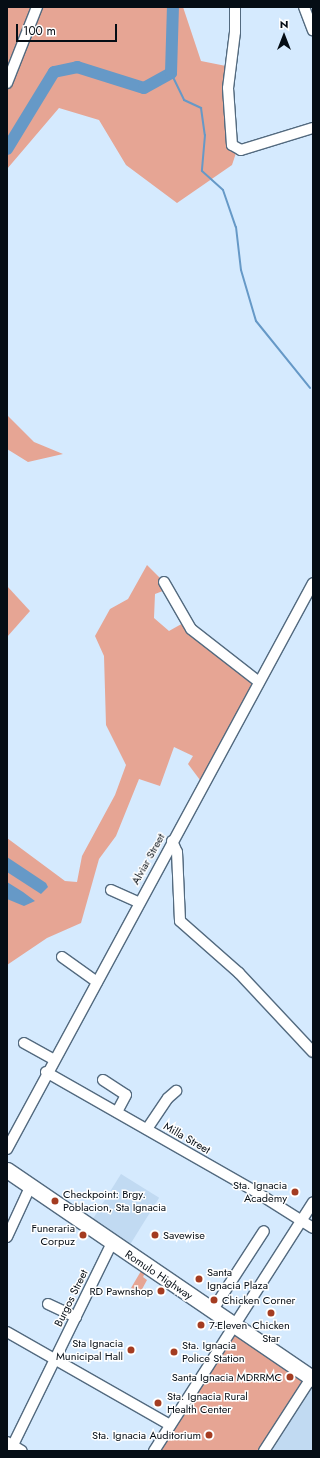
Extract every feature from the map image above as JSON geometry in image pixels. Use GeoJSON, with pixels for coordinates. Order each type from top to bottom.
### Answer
{"type":"FeatureCollection","features":[{"type":"Feature","properties":{"kind":"highway","name":"Romulo Highway"},"geometry":{"type":"LineString","coordinates":[[7,1170],[312,1379]]}},
{"type":"Feature","properties":{"kind":"street"},"geometry":{"type":"LineString","coordinates":[[7,83],[37,7]]}},
{"type":"Feature","properties":{"kind":"street"},"geometry":{"type":"LineString","coordinates":[[236,7],[228,88],[232,145],[241,150],[313,128]]}},
{"type":"Feature","properties":{"kind":"street"},"geometry":{"type":"LineString","coordinates":[[304,7],[313,30]]}},
{"type":"Feature","properties":{"kind":"street"},"geometry":{"type":"LineString","coordinates":[[164,582],[191,629],[259,682]]}},
{"type":"Feature","properties":{"kind":"street","name":"Alviar Street"},"geometry":{"type":"LineString","coordinates":[[7,1149],[53,1059],[97,982],[138,902],[313,583]]}},
{"type":"Feature","properties":{"kind":"street"},"geometry":{"type":"LineString","coordinates":[[172,841],[177,852],[180,921],[245,978],[313,1052]]}},
{"type":"Feature","properties":{"kind":"street"},"geometry":{"type":"LineString","coordinates":[[111,890],[138,902]]}},
{"type":"Feature","properties":{"kind":"street"},"geometry":{"type":"LineString","coordinates":[[62,957],[97,982]]}},
{"type":"Feature","properties":{"kind":"street"},"geometry":{"type":"LineString","coordinates":[[24,1043],[53,1059]]}},
{"type":"Feature","properties":{"kind":"street","name":"Milla Street"},"geometry":{"type":"LineString","coordinates":[[46,1072],[256,1192],[313,1228]]}},
{"type":"Feature","properties":{"kind":"street"},"geometry":{"type":"LineString","coordinates":[[103,1080],[126,1095],[117,1112]]}},
{"type":"Feature","properties":{"kind":"street"},"geometry":{"type":"LineString","coordinates":[[147,1129],[168,1098],[176,1091]]}},
{"type":"Feature","properties":{"kind":"street"},"geometry":{"type":"LineString","coordinates":[[7,1237],[31,1185]]}},
{"type":"Feature","properties":{"kind":"street"},"geometry":{"type":"LineString","coordinates":[[154,1451],[313,1202]]}},
{"type":"Feature","properties":{"kind":"street"},"geometry":{"type":"LineString","coordinates":[[212,1311],[264,1231]]}},
{"type":"Feature","properties":{"kind":"street","name":"Burgos Street"},"geometry":{"type":"LineString","coordinates":[[13,1447],[112,1243]]}},
{"type":"Feature","properties":{"kind":"street"},"geometry":{"type":"LineString","coordinates":[[48,1304],[76,1316]]}},
{"type":"Feature","properties":{"kind":"street"},"geometry":{"type":"LineString","coordinates":[[7,1332],[55,1358],[170,1425]]}},
{"type":"Feature","properties":{"kind":"street"},"geometry":{"type":"LineString","coordinates":[[264,1451],[312,1379]]}},
{"type":"Feature","properties":{"kind":"shaded area"},"geometry":{"type":"Polygon","coordinates":[[[7,7],[183,7],[201,61],[231,67],[237,150],[232,165],[177,203],[126,165],[99,120],[59,108],[7,169],[7,83],[13,68],[7,65],[7,7]]]}},
{"type":"Feature","properties":{"kind":"shaded area"},"geometry":{"type":"Polygon","coordinates":[[[7,415],[34,442],[63,454],[28,462],[7,449],[7,415]]]}},
{"type":"Feature","properties":{"kind":"shaded area"},"geometry":{"type":"Polygon","coordinates":[[[147,565],[164,582],[168,589],[155,594],[154,618],[169,631],[185,622],[259,682],[203,784],[188,764],[193,756],[174,747],[160,786],[139,779],[116,836],[99,859],[81,923],[47,938],[7,965],[7,838],[65,881],[77,882],[82,856],[115,795],[126,765],[106,725],[104,656],[95,636],[110,609],[128,599],[147,565]]]}},
{"type":"Feature","properties":{"kind":"shaded area"},"geometry":{"type":"Polygon","coordinates":[[[7,586],[30,611],[7,637],[7,586]]]}},
{"type":"Feature","properties":{"kind":"shaded area"},"geometry":{"type":"Polygon","coordinates":[[[121,1174],[159,1198],[131,1244],[92,1220],[121,1174]]]}},
{"type":"Feature","properties":{"kind":"shaded area"},"geometry":{"type":"Polygon","coordinates":[[[141,1271],[145,1273],[143,1277],[147,1280],[140,1293],[131,1288],[141,1271]]]}},
{"type":"Feature","properties":{"kind":"shaded area"},"geometry":{"type":"Polygon","coordinates":[[[233,1327],[309,1379],[263,1451],[155,1451],[233,1327]]]}},
{"type":"Feature","properties":{"kind":"shaded area"},"geometry":{"type":"Polygon","coordinates":[[[310,1385],[313,1387],[313,1451],[269,1451],[310,1385]]]}},
{"type":"Feature","properties":{"kind":"water"},"geometry":{"type":"Polygon","coordinates":[[[7,857],[46,883],[48,887],[41,894],[7,872],[7,857]]]}},
{"type":"Feature","properties":{"kind":"water"},"geometry":{"type":"Polygon","coordinates":[[[7,882],[35,901],[24,906],[7,899],[7,882]]]}},
{"type":"Feature","properties":{"kind":"waterway"},"geometry":{"type":"LineString","coordinates":[[7,149],[54,72],[77,67],[144,88],[171,73],[173,7]]}},
{"type":"Feature","properties":{"kind":"waterway"},"geometry":{"type":"LineString","coordinates":[[171,73],[184,100],[201,108],[205,135],[202,171],[223,190],[236,227],[241,270],[256,321],[310,388]]}},
{"type":"Feature","properties":{"kind":"place","name":"Sta. Ignacia Academy"},"geometry":{"type":"Point","coordinates":[295,1192]}},
{"type":"Feature","properties":{"kind":"place","name":"Checkpoint: Brgy. Poblacion, Sta Ignacia"},"geometry":{"type":"Point","coordinates":[55,1201]}},
{"type":"Feature","properties":{"kind":"place","name":"Funeraria Corpuz"},"geometry":{"type":"Point","coordinates":[83,1235]}},
{"type":"Feature","properties":{"kind":"place","name":"Savewise"},"geometry":{"type":"Point","coordinates":[155,1235]}},
{"type":"Feature","properties":{"kind":"place","name":"Santa Ignacia Plaza"},"geometry":{"type":"Point","coordinates":[199,1279]}},
{"type":"Feature","properties":{"kind":"place","name":"RD Pawnshop"},"geometry":{"type":"Point","coordinates":[161,1291]}},
{"type":"Feature","properties":{"kind":"place","name":"Chicken Corner"},"geometry":{"type":"Point","coordinates":[214,1300]}},
{"type":"Feature","properties":{"kind":"place","name":"Chicken Star"},"geometry":{"type":"Point","coordinates":[271,1313]}},
{"type":"Feature","properties":{"kind":"place","name":"7-Eleven"},"geometry":{"type":"Point","coordinates":[201,1325]}},
{"type":"Feature","properties":{"kind":"place","name":"Sta Ignacia Municipal Hall"},"geometry":{"type":"Point","coordinates":[131,1350]}},
{"type":"Feature","properties":{"kind":"place","name":"Sta. Ignacia Police Station"},"geometry":{"type":"Point","coordinates":[174,1352]}},
{"type":"Feature","properties":{"kind":"place","name":"Santa Ignacia MDRRMC"},"geometry":{"type":"Point","coordinates":[290,1377]}},
{"type":"Feature","properties":{"kind":"place","name":"Sta. Ignacia Rural Health Center"},"geometry":{"type":"Point","coordinates":[158,1403]}},
{"type":"Feature","properties":{"kind":"place","name":"Sta. Ignacia Auditorium"},"geometry":{"type":"Point","coordinates":[209,1435]}}]}
